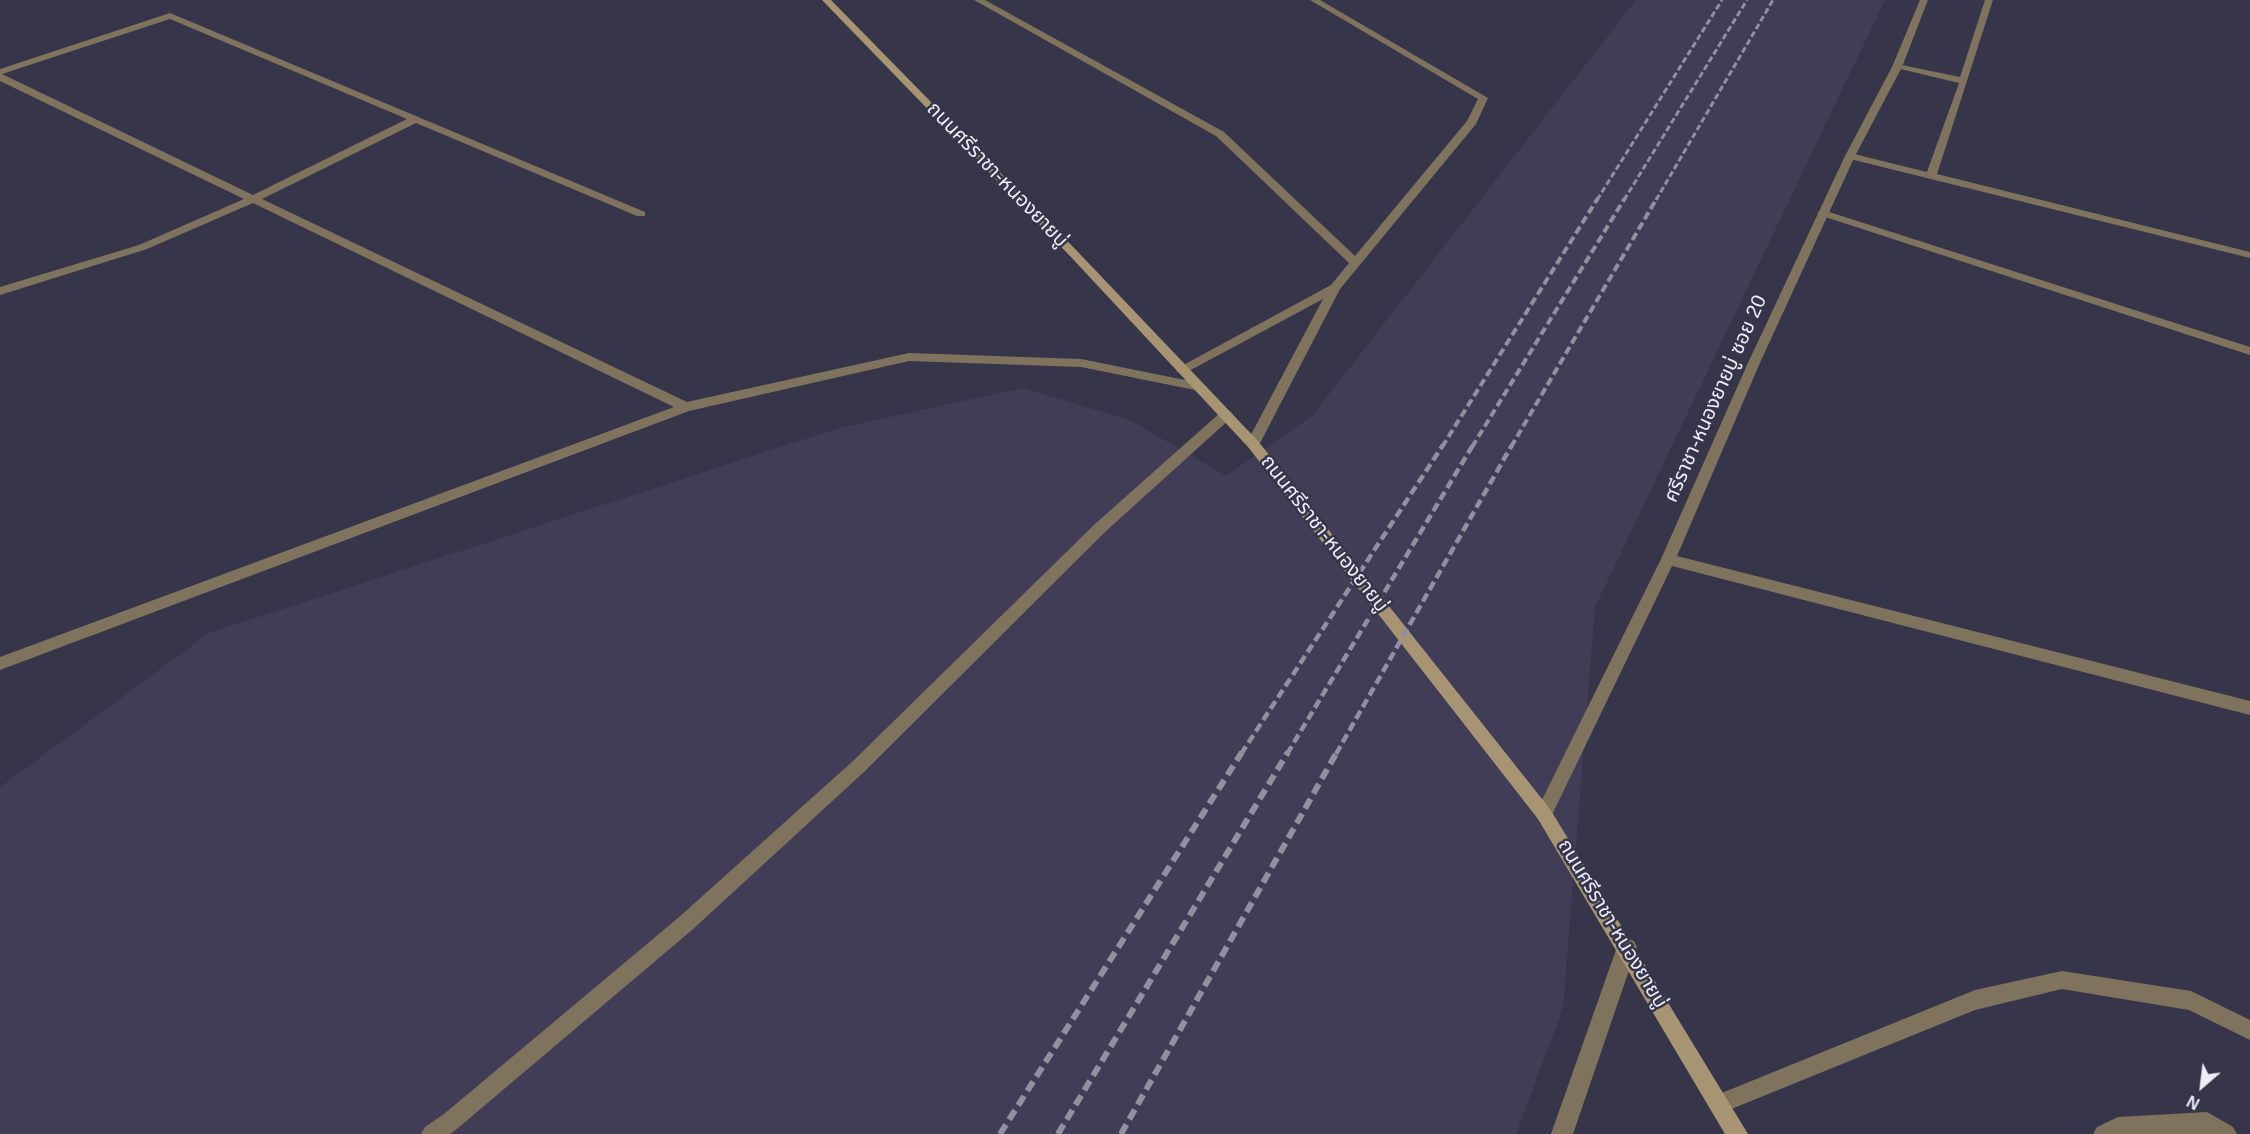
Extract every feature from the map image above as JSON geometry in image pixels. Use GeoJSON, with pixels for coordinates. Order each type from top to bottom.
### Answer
{"type":"FeatureCollection","features":[{"type":"Feature","properties":{"kind":"main road","name":"ถนนศรีราชา-หนองยายบู่"},"geometry":{"type":"LineString","coordinates":[[826,0],[1253,444],[1544,814],[1627,947],[1737,1134]]}},
{"type":"Feature","properties":{"kind":"street"},"geometry":{"type":"LineString","coordinates":[[978,0],[1220,134],[1356,263]]}},
{"type":"Feature","properties":{"kind":"street"},"geometry":{"type":"LineString","coordinates":[[1253,444],[1335,288],[1472,122],[1483,98],[1314,0]]}},
{"type":"Feature","properties":{"kind":"street","name":"ศรีราชา-หนองยายบู่ ซอย 20"},"geometry":{"type":"LineString","coordinates":[[1544,814],[1668,559],[1753,365],[1850,156],[1897,67],[1924,0]]}},
{"type":"Feature","properties":{"kind":"street"},"geometry":{"type":"LineString","coordinates":[[1931,177],[1989,0]]}},
{"type":"Feature","properties":{"kind":"street"},"geometry":{"type":"LineString","coordinates":[[0,72],[170,16],[641,214]]}},
{"type":"Feature","properties":{"kind":"street"},"geometry":{"type":"LineString","coordinates":[[1897,67],[1964,81]]}},
{"type":"Feature","properties":{"kind":"street"},"geometry":{"type":"LineString","coordinates":[[0,77],[686,407]]}},
{"type":"Feature","properties":{"kind":"street"},"geometry":{"type":"LineString","coordinates":[[0,291],[144,247],[254,199],[416,119]]}},
{"type":"Feature","properties":{"kind":"street"},"geometry":{"type":"LineString","coordinates":[[1850,156],[2250,255]]}},
{"type":"Feature","properties":{"kind":"street"},"geometry":{"type":"LineString","coordinates":[[1823,213],[2250,351]]}},
{"type":"Feature","properties":{"kind":"street"},"geometry":{"type":"LineString","coordinates":[[1182,369],[1335,288]]}},
{"type":"Feature","properties":{"kind":"street"},"geometry":{"type":"LineString","coordinates":[[0,664],[686,407],[909,357],[1081,363],[1200,387]]}},
{"type":"Feature","properties":{"kind":"street"},"geometry":{"type":"LineString","coordinates":[[432,1134],[451,1121],[685,924],[859,766],[1100,528],[1226,415]]}},
{"type":"Feature","properties":{"kind":"street"},"geometry":{"type":"LineString","coordinates":[[1668,559],[2250,708]]}},
{"type":"Feature","properties":{"kind":"street"},"geometry":{"type":"LineString","coordinates":[[1562,1134],[1627,947]]}},
{"type":"Feature","properties":{"kind":"street"},"geometry":{"type":"LineString","coordinates":[[1719,1104],[1975,1000],[2062,980],[2191,1000],[2250,1030]]}},
{"type":"Feature","properties":{"kind":"street"},"geometry":{"type":"LineString","coordinates":[[2104,1134],[2118,1128],[2207,1122],[2226,1134]]}},
{"type":"Feature","properties":{"kind":"shaded area"},"geometry":{"type":"Polygon","coordinates":[[[1636,0],[1885,0],[1595,607],[1563,1008],[1516,1134],[0,1134],[0,787],[209,633],[839,428],[1023,388],[1130,420],[1226,476],[1312,416],[1636,0]]]}},
{"type":"Feature","properties":{"kind":"railway"},"geometry":{"type":"LineString","coordinates":[[1597,200],[1722,0]]}},
{"type":"Feature","properties":{"kind":"railway"},"geometry":{"type":"LineString","coordinates":[[1624,200],[1747,0]]}},
{"type":"Feature","properties":{"kind":"railway"},"geometry":{"type":"LineString","coordinates":[[1656,200],[1773,0]]}},
{"type":"Feature","properties":{"kind":"railway"},"geometry":{"type":"LineString","coordinates":[[1442,447],[1598,198]]}},
{"type":"Feature","properties":{"kind":"railway"},"geometry":{"type":"LineString","coordinates":[[1472,447],[1625,198]]}},
{"type":"Feature","properties":{"kind":"railway"},"geometry":{"type":"LineString","coordinates":[[1511,447],[1657,198]]}},
{"type":"Feature","properties":{"kind":"railway"},"geometry":{"type":"LineString","coordinates":[[1241,754],[1443,445]]}},
{"type":"Feature","properties":{"kind":"railway"},"geometry":{"type":"LineString","coordinates":[[1287,754],[1473,445]]}},
{"type":"Feature","properties":{"kind":"railway"},"geometry":{"type":"LineString","coordinates":[[1336,754],[1512,445]]}},
{"type":"Feature","properties":{"kind":"railway"},"geometry":{"type":"LineString","coordinates":[[1000,1134],[1242,752]]}},
{"type":"Feature","properties":{"kind":"railway"},"geometry":{"type":"LineString","coordinates":[[1058,1134],[1288,752]]}},
{"type":"Feature","properties":{"kind":"railway"},"geometry":{"type":"LineString","coordinates":[[1121,1134],[1337,752]]}}]}
